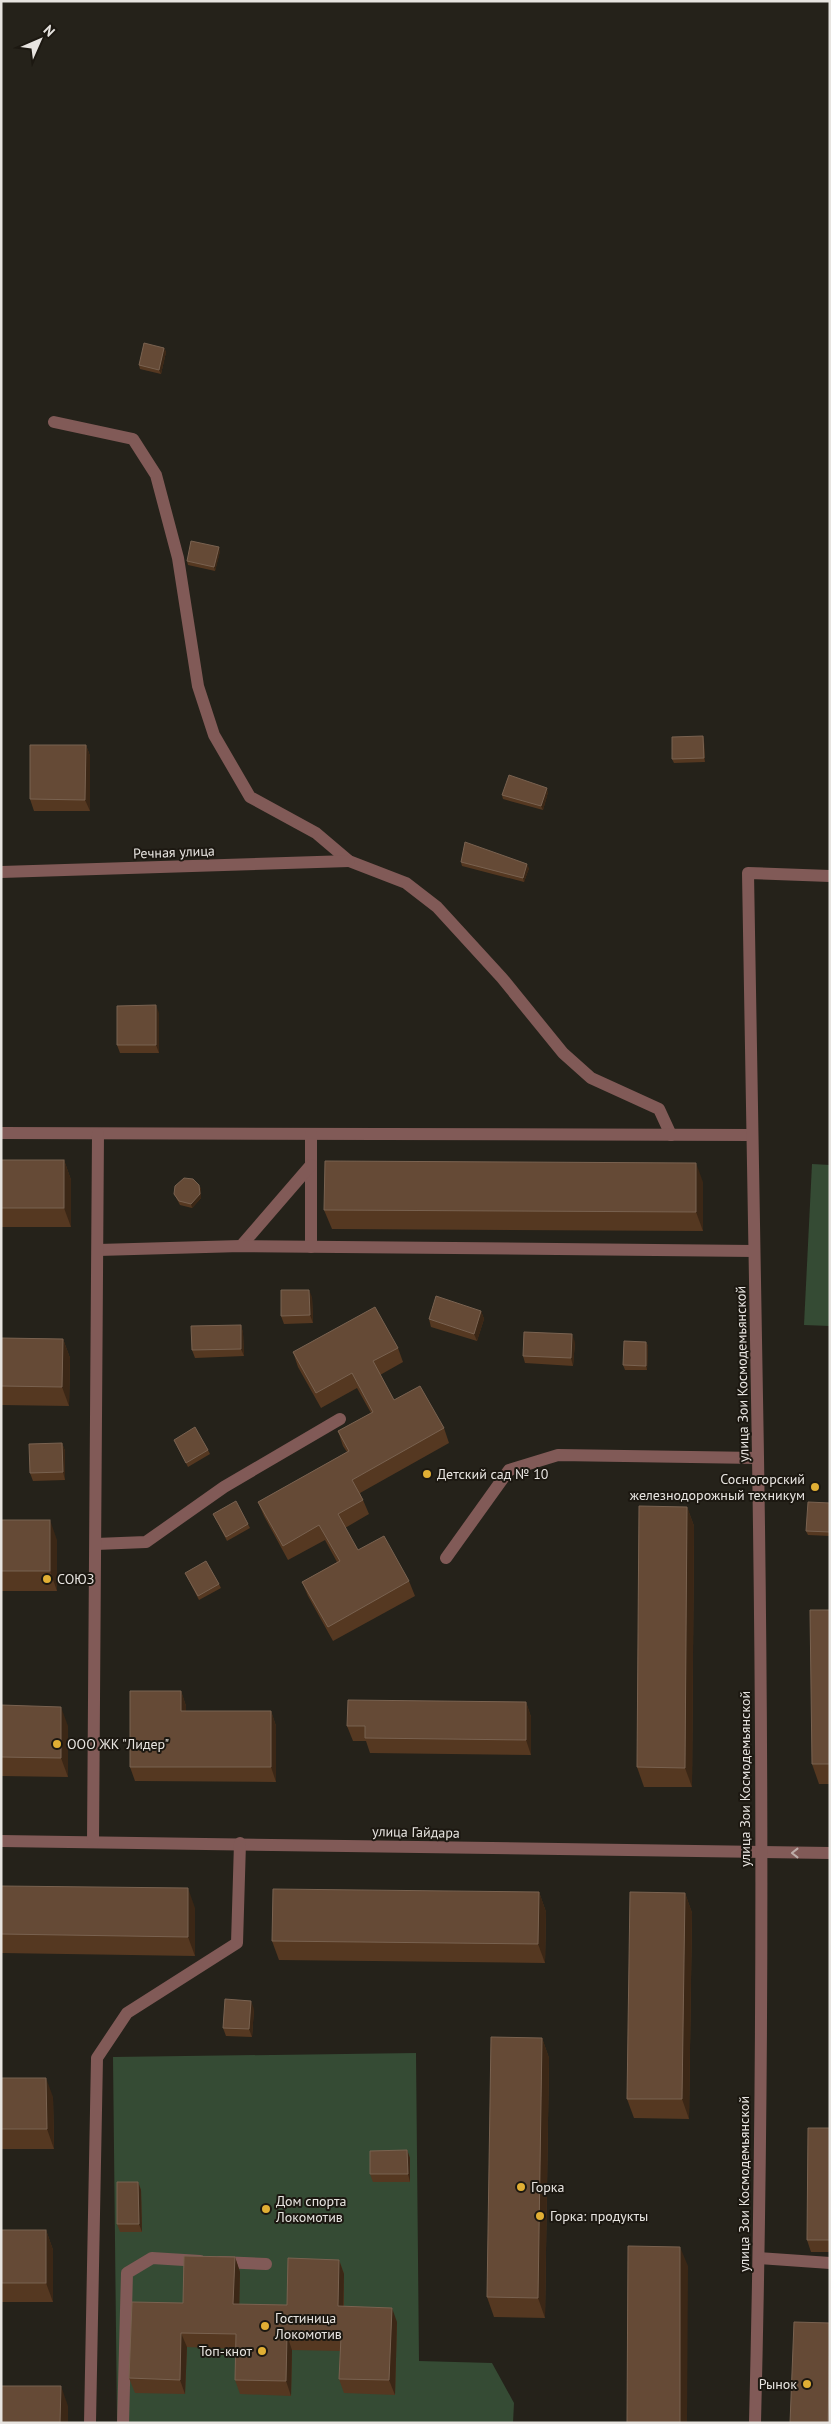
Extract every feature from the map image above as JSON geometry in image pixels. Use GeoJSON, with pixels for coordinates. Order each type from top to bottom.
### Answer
{"type":"FeatureCollection","features":[{"type":"Feature","properties":{"kind":"street"},"geometry":{"type":"LineString","coordinates":[[54,422],[133,439],[156,475],[178,558],[198,686],[214,735],[250,797],[316,833],[349,861],[406,883],[437,907],[502,978],[563,1054],[592,1078],[659,1109],[671,1135]]}},
{"type":"Feature","properties":{"kind":"street","name":"Речная улица"},"geometry":{"type":"LineString","coordinates":[[1,872],[349,861]]}},
{"type":"Feature","properties":{"kind":"street","name":"улица Зои Космодемьянской"},"geometry":{"type":"LineString","coordinates":[[755,2423],[759,2258],[761,1853],[758,1458],[748,873],[830,876]]}},
{"type":"Feature","properties":{"kind":"street"},"geometry":{"type":"LineString","coordinates":[[1,1133],[752,1135]]}},
{"type":"Feature","properties":{"kind":"street"},"geometry":{"type":"LineString","coordinates":[[93,1842],[98,1134]]}},
{"type":"Feature","properties":{"kind":"street"},"geometry":{"type":"LineString","coordinates":[[311,1134],[311,1247]]}},
{"type":"Feature","properties":{"kind":"street"},"geometry":{"type":"LineString","coordinates":[[241,1246],[310,1165]]}},
{"type":"Feature","properties":{"kind":"street"},"geometry":{"type":"LineString","coordinates":[[98,1250],[241,1246],[754,1251]]}},
{"type":"Feature","properties":{"kind":"street"},"geometry":{"type":"LineString","coordinates":[[96,1544],[146,1542],[224,1487],[340,1419]]}},
{"type":"Feature","properties":{"kind":"street"},"geometry":{"type":"LineString","coordinates":[[446,1558],[509,1470],[558,1455],[758,1458]]}},
{"type":"Feature","properties":{"kind":"street","name":"улица Гайдара"},"geometry":{"type":"LineString","coordinates":[[1,1840],[830,1853]]}},
{"type":"Feature","properties":{"kind":"street"},"geometry":{"type":"LineString","coordinates":[[90,2423],[97,2058],[127,2013],[237,1943],[240,1843]]}},
{"type":"Feature","properties":{"kind":"street"},"geometry":{"type":"LineString","coordinates":[[123,2423],[126,2273],[152,2258],[266,2264]]}},
{"type":"Feature","properties":{"kind":"street"},"geometry":{"type":"LineString","coordinates":[[759,2258],[830,2263]]}},
{"type":"Feature","properties":{"kind":"green space"},"geometry":{"type":"Polygon","coordinates":[[[812,1164],[830,1165],[830,1326],[804,1325],[812,1164]]]}},
{"type":"Feature","properties":{"kind":"green space","name":"Дом спорта Локомотив"},"geometry":{"type":"Polygon","coordinates":[[[416,2053],[419,2361],[492,2363],[514,2403],[513,2423],[117,2423],[113,2057],[416,2053]]]}},
{"type":"Feature","properties":{"kind":"building"},"geometry":{"type":"Polygon","coordinates":[[[144,343],[164,348],[159,370],[139,365],[144,343]]]}},
{"type":"Feature","properties":{"kind":"building"},"geometry":{"type":"Polygon","coordinates":[[[191,541],[219,547],[214,567],[187,561],[191,541]]]}},
{"type":"Feature","properties":{"kind":"building"},"geometry":{"type":"Polygon","coordinates":[[[703,736],[704,758],[672,759],[672,737],[703,736]]]}},
{"type":"Feature","properties":{"kind":"building"},"geometry":{"type":"Polygon","coordinates":[[[30,745],[86,745],[85,800],[30,799],[30,745]]]}},
{"type":"Feature","properties":{"kind":"building"},"geometry":{"type":"Polygon","coordinates":[[[509,775],[547,788],[541,806],[502,795],[509,775]]]}},
{"type":"Feature","properties":{"kind":"building"},"geometry":{"type":"Polygon","coordinates":[[[465,842],[527,864],[523,878],[461,862],[465,842]]]}},
{"type":"Feature","properties":{"kind":"building"},"geometry":{"type":"Polygon","coordinates":[[[156,1005],[156,1045],[117,1045],[117,1006],[156,1005]]]}},
{"type":"Feature","properties":{"kind":"building"},"geometry":{"type":"Polygon","coordinates":[[[1,1160],[64,1160],[64,1208],[1,1208],[1,1160]]]}},
{"type":"Feature","properties":{"kind":"building"},"geometry":{"type":"Polygon","coordinates":[[[325,1161],[696,1163],[696,1212],[324,1210],[325,1161]]]}},
{"type":"Feature","properties":{"kind":"building"},"geometry":{"type":"Polygon","coordinates":[[[184,1178],[193,1179],[199,1185],[200,1194],[191,1204],[179,1201],[174,1194],[175,1186],[184,1178]]]}},
{"type":"Feature","properties":{"kind":"building"},"geometry":{"type":"Polygon","coordinates":[[[281,1290],[309,1290],[310,1315],[281,1316],[281,1290]]]}},
{"type":"Feature","properties":{"kind":"building"},"geometry":{"type":"Polygon","coordinates":[[[436,1296],[481,1311],[474,1334],[429,1319],[436,1296]]]}},
{"type":"Feature","properties":{"kind":"building"},"geometry":{"type":"Polygon","coordinates":[[[375,1307],[398,1348],[373,1361],[394,1400],[420,1386],[444,1428],[352,1480],[363,1500],[338,1514],[358,1550],[384,1536],[409,1581],[328,1627],[302,1582],[340,1561],[319,1525],[283,1546],[258,1502],[349,1451],[338,1431],[373,1412],[352,1373],[316,1393],[293,1352],[375,1307]]]}},
{"type":"Feature","properties":{"kind":"building"},"geometry":{"type":"Polygon","coordinates":[[[241,1325],[241,1349],[192,1350],[191,1326],[241,1325]]]}},
{"type":"Feature","properties":{"kind":"building"},"geometry":{"type":"Polygon","coordinates":[[[524,1332],[572,1334],[571,1358],[523,1356],[524,1332]]]}},
{"type":"Feature","properties":{"kind":"building"},"geometry":{"type":"Polygon","coordinates":[[[1,1338],[63,1339],[62,1387],[1,1386],[1,1338]]]}},
{"type":"Feature","properties":{"kind":"building"},"geometry":{"type":"Polygon","coordinates":[[[624,1341],[646,1342],[646,1366],[623,1365],[624,1341]]]}},
{"type":"Feature","properties":{"kind":"building"},"geometry":{"type":"Polygon","coordinates":[[[195,1427],[208,1450],[186,1463],[174,1440],[195,1427]]]}},
{"type":"Feature","properties":{"kind":"building"},"geometry":{"type":"Polygon","coordinates":[[[62,1443],[63,1472],[30,1473],[29,1444],[62,1443]]]}},
{"type":"Feature","properties":{"kind":"building"},"geometry":{"type":"Polygon","coordinates":[[[236,1501],[248,1524],[226,1537],[213,1514],[236,1501]]]}},
{"type":"Feature","properties":{"kind":"building"},"geometry":{"type":"Polygon","coordinates":[[[808,1502],[830,1503],[830,1532],[806,1531],[808,1502]]]}},
{"type":"Feature","properties":{"kind":"building"},"geometry":{"type":"Polygon","coordinates":[[[639,1506],[687,1507],[685,1768],[637,1767],[639,1506]]]}},
{"type":"Feature","properties":{"kind":"building"},"geometry":{"type":"Polygon","coordinates":[[[1,1520],[50,1520],[50,1571],[1,1571],[1,1520]]]}},
{"type":"Feature","properties":{"kind":"building"},"geometry":{"type":"Polygon","coordinates":[[[206,1561],[219,1584],[198,1596],[185,1573],[206,1561]]]}},
{"type":"Feature","properties":{"kind":"building"},"geometry":{"type":"Polygon","coordinates":[[[810,1610],[830,1610],[830,1764],[812,1764],[810,1610]]]}},
{"type":"Feature","properties":{"kind":"building"},"geometry":{"type":"Polygon","coordinates":[[[130,1691],[181,1691],[181,1711],[271,1711],[271,1767],[130,1767],[130,1691]]]}},
{"type":"Feature","properties":{"kind":"building"},"geometry":{"type":"Polygon","coordinates":[[[348,1700],[526,1702],[526,1740],[365,1738],[365,1726],[347,1726],[348,1700]]]}},
{"type":"Feature","properties":{"kind":"building"},"geometry":{"type":"Polygon","coordinates":[[[1,1705],[61,1707],[61,1758],[1,1757],[1,1705]]]}},
{"type":"Feature","properties":{"kind":"building"},"geometry":{"type":"Polygon","coordinates":[[[1,1886],[188,1888],[188,1937],[1,1934],[1,1886]]]}},
{"type":"Feature","properties":{"kind":"building"},"geometry":{"type":"Polygon","coordinates":[[[273,1889],[539,1892],[538,1944],[272,1941],[273,1889]]]}},
{"type":"Feature","properties":{"kind":"building"},"geometry":{"type":"Polygon","coordinates":[[[630,1892],[685,1893],[682,2099],[627,2099],[630,1892]]]}},
{"type":"Feature","properties":{"kind":"building"},"geometry":{"type":"Polygon","coordinates":[[[225,1999],[251,2001],[249,2029],[223,2028],[225,1999]]]}},
{"type":"Feature","properties":{"kind":"building"},"geometry":{"type":"Polygon","coordinates":[[[491,2037],[542,2038],[538,2298],[487,2297],[491,2037]]]}},
{"type":"Feature","properties":{"kind":"building"},"geometry":{"type":"Polygon","coordinates":[[[1,2078],[46,2078],[47,2129],[1,2129],[1,2078]]]}},
{"type":"Feature","properties":{"kind":"building"},"geometry":{"type":"Polygon","coordinates":[[[808,2128],[830,2128],[830,2240],[807,2240],[808,2128]]]}},
{"type":"Feature","properties":{"kind":"building"},"geometry":{"type":"Polygon","coordinates":[[[407,2150],[408,2174],[370,2174],[370,2151],[407,2150]]]}},
{"type":"Feature","properties":{"kind":"building"},"geometry":{"type":"Polygon","coordinates":[[[117,2182],[138,2182],[139,2224],[117,2224],[117,2182]]]}},
{"type":"Feature","properties":{"kind":"building"},"geometry":{"type":"Polygon","coordinates":[[[1,2230],[46,2230],[46,2283],[1,2283],[1,2230]]]}},
{"type":"Feature","properties":{"kind":"building"},"geometry":{"type":"Polygon","coordinates":[[[628,2246],[680,2247],[680,2423],[627,2423],[628,2246]]]}},
{"type":"Feature","properties":{"kind":"building"},"geometry":{"type":"Polygon","coordinates":[[[184,2256],[235,2257],[233,2304],[287,2305],[288,2258],[339,2260],[338,2306],[392,2308],[389,2380],[339,2379],[341,2337],[287,2335],[286,2381],[235,2380],[236,2334],[181,2333],[180,2380],[129,2378],[132,2302],[183,2303],[184,2256]]]}},
{"type":"Feature","properties":{"kind":"building"},"geometry":{"type":"Polygon","coordinates":[[[794,2322],[830,2323],[828,2423],[790,2423],[794,2322]]]}},
{"type":"Feature","properties":{"kind":"building"},"geometry":{"type":"Polygon","coordinates":[[[1,2386],[61,2386],[60,2423],[1,2423],[1,2386]]]}},
{"type":"Feature","properties":{"kind":"place","name":"Детский сад № 10"},"geometry":{"type":"Point","coordinates":[427,1474]}},
{"type":"Feature","properties":{"kind":"place","name":"Сосногорский железнодорожный техникум"},"geometry":{"type":"Point","coordinates":[815,1487]}},
{"type":"Feature","properties":{"kind":"place","name":"СОЮЗ"},"geometry":{"type":"Point","coordinates":[47,1579]}},
{"type":"Feature","properties":{"kind":"place","name":"ООО ЖК \"Лидер\""},"geometry":{"type":"Point","coordinates":[57,1744]}},
{"type":"Feature","properties":{"kind":"place","name":"Горка"},"geometry":{"type":"Point","coordinates":[521,2187]}},
{"type":"Feature","properties":{"kind":"place","name":"Дом спорта Локомотив"},"geometry":{"type":"Point","coordinates":[266,2209]}},
{"type":"Feature","properties":{"kind":"place","name":"Горка: продукты"},"geometry":{"type":"Point","coordinates":[540,2216]}},
{"type":"Feature","properties":{"kind":"place","name":"Гостиница Локомотив"},"geometry":{"type":"Point","coordinates":[265,2326]}},
{"type":"Feature","properties":{"kind":"place","name":"Топ-кнот"},"geometry":{"type":"Point","coordinates":[262,2351]}},
{"type":"Feature","properties":{"kind":"place","name":"Рынок"},"geometry":{"type":"Point","coordinates":[807,2384]}}]}
